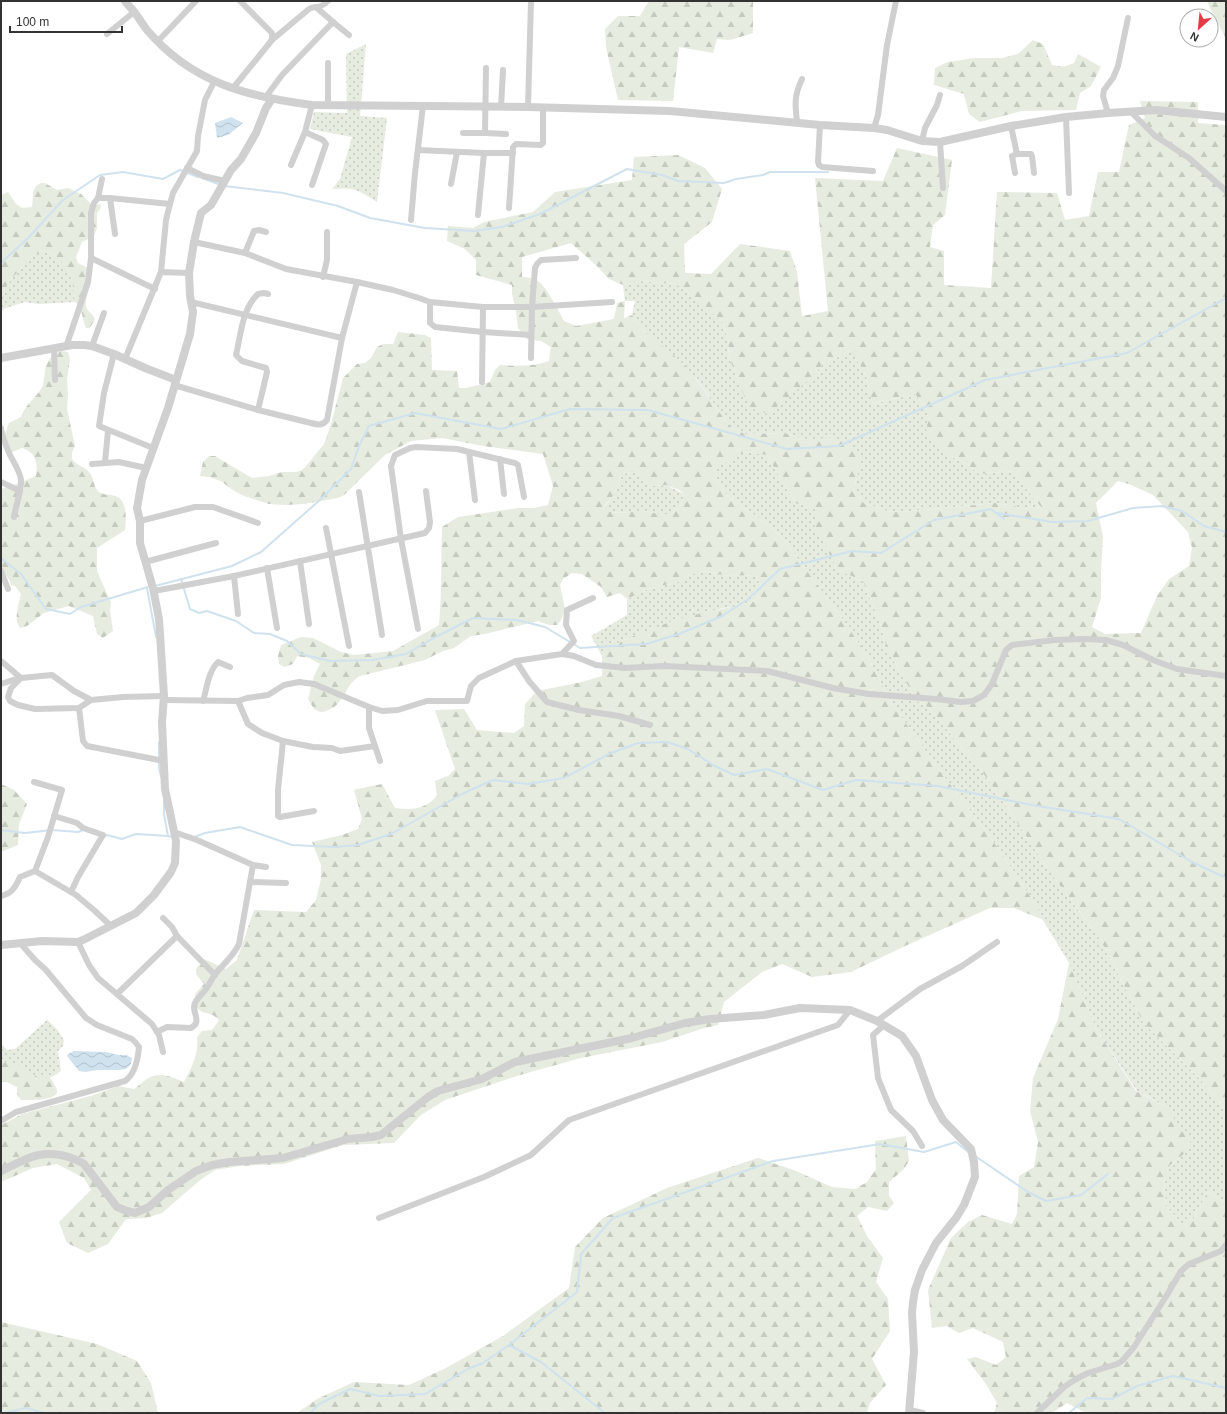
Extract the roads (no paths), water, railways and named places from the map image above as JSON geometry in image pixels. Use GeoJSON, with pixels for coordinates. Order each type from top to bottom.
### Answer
{"type":"FeatureCollection","features":[{"type":"Feature","properties":{"kind":"street"},"geometry":{"type":"LineString","coordinates":[[125,1],[147,30],[184,64],[194,71],[214,82],[233,88],[268,98],[312,105],[543,107],[670,111],[820,125],[874,128],[887,130],[922,140],[940,142],[1011,126],[1066,117],[1108,113],[1156,110],[1226,117]]}},
{"type":"Feature","properties":{"kind":"street"},"geometry":{"type":"LineString","coordinates":[[158,41],[196,1]]}},
{"type":"Feature","properties":{"kind":"street"},"geometry":{"type":"LineString","coordinates":[[240,1],[272,33],[272,40]]}},
{"type":"Feature","properties":{"kind":"street"},"geometry":{"type":"LineString","coordinates":[[233,88],[272,40],[308,9],[312,7],[321,7],[328,1]]}},
{"type":"Feature","properties":{"kind":"street"},"geometry":{"type":"LineString","coordinates":[[528,107],[531,1]]}},
{"type":"Feature","properties":{"kind":"street"},"geometry":{"type":"LineString","coordinates":[[874,128],[878,115],[887,45],[896,1]]}},
{"type":"Feature","properties":{"kind":"street"},"geometry":{"type":"LineString","coordinates":[[317,8],[349,35]]}},
{"type":"Feature","properties":{"kind":"street"},"geometry":{"type":"LineString","coordinates":[[108,34],[134,12]]}},
{"type":"Feature","properties":{"kind":"street"},"geometry":{"type":"LineString","coordinates":[[1108,113],[1103,96],[1104,90],[1109,84],[1118,66],[1128,18]]}},
{"type":"Feature","properties":{"kind":"street"},"geometry":{"type":"LineString","coordinates":[[1,945],[42,941],[78,942],[136,913],[154,895],[171,872],[175,863],[175,836],[160,760],[162,697],[159,619],[153,588],[140,543],[140,521],[137,508],[141,485],[190,334],[193,312],[189,273],[201,213],[211,205],[231,170],[241,159],[249,146],[268,98],[282,75],[334,22]]}},
{"type":"Feature","properties":{"kind":"street"},"geometry":{"type":"LineString","coordinates":[[328,63],[328,105]]}},
{"type":"Feature","properties":{"kind":"street"},"geometry":{"type":"LineString","coordinates":[[485,133],[486,68]]}},
{"type":"Feature","properties":{"kind":"street"},"geometry":{"type":"LineString","coordinates":[[501,107],[502,70]]}},
{"type":"Feature","properties":{"kind":"street"},"geometry":{"type":"LineString","coordinates":[[797,122],[796,91],[802,79]]}},
{"type":"Feature","properties":{"kind":"street"},"geometry":{"type":"LineString","coordinates":[[125,359],[161,272],[166,220],[170,204],[173,194],[197,151],[198,136],[205,100],[214,82]]}},
{"type":"Feature","properties":{"kind":"street"},"geometry":{"type":"LineString","coordinates":[[922,140],[925,128],[937,105],[940,95]]}},
{"type":"Feature","properties":{"kind":"street"},"geometry":{"type":"LineString","coordinates":[[291,165],[305,132],[312,105]]}},
{"type":"Feature","properties":{"kind":"street"},"geometry":{"type":"LineString","coordinates":[[411,220],[423,106]]}},
{"type":"Feature","properties":{"kind":"street"},"geometry":{"type":"LineString","coordinates":[[509,208],[512,153],[514,145],[541,145],[543,143],[543,107]]}},
{"type":"Feature","properties":{"kind":"street"},"geometry":{"type":"LineString","coordinates":[[1131,112],[1154,135],[1189,158],[1226,191]]}},
{"type":"Feature","properties":{"kind":"street"},"geometry":{"type":"LineString","coordinates":[[1066,117],[1069,193]]}},
{"type":"Feature","properties":{"kind":"street"},"geometry":{"type":"LineString","coordinates":[[820,125],[819,165],[822,167],[873,171]]}},
{"type":"Feature","properties":{"kind":"street"},"geometry":{"type":"LineString","coordinates":[[1011,126],[1017,154]]}},
{"type":"Feature","properties":{"kind":"street"},"geometry":{"type":"LineString","coordinates":[[305,132],[324,140],[326,144],[312,185]]}},
{"type":"Feature","properties":{"kind":"street"},"geometry":{"type":"LineString","coordinates":[[463,133],[506,134]]}},
{"type":"Feature","properties":{"kind":"street"},"geometry":{"type":"LineString","coordinates":[[940,142],[943,188]]}},
{"type":"Feature","properties":{"kind":"street"},"geometry":{"type":"LineString","coordinates":[[418,150],[512,153]]}},
{"type":"Feature","properties":{"kind":"street"},"geometry":{"type":"LineString","coordinates":[[451,184],[457,152]]}},
{"type":"Feature","properties":{"kind":"street"},"geometry":{"type":"LineString","coordinates":[[478,215],[484,153]]}},
{"type":"Feature","properties":{"kind":"street"},"geometry":{"type":"LineString","coordinates":[[1015,173],[1012,156],[1017,154],[1031,154],[1034,173]]}},
{"type":"Feature","properties":{"kind":"street"},"geometry":{"type":"LineString","coordinates":[[186,171],[203,176],[223,185]]}},
{"type":"Feature","properties":{"kind":"street"},"geometry":{"type":"LineString","coordinates":[[66,347],[88,282],[92,258],[91,213],[94,202],[98,198],[102,179]]}},
{"type":"Feature","properties":{"kind":"street"},"geometry":{"type":"LineString","coordinates":[[98,198],[170,204]]}},
{"type":"Feature","properties":{"kind":"street"},"geometry":{"type":"LineString","coordinates":[[110,198],[115,234]]}},
{"type":"Feature","properties":{"kind":"street"},"geometry":{"type":"LineString","coordinates":[[245,253],[254,231],[259,230],[266,232]]}},
{"type":"Feature","properties":{"kind":"street"},"geometry":{"type":"LineString","coordinates":[[323,277],[327,260],[327,232]]}},
{"type":"Feature","properties":{"kind":"street"},"geometry":{"type":"LineString","coordinates":[[194,242],[245,253],[286,269],[323,277],[357,282],[407,294],[430,302],[483,307],[532,307],[612,302]]}},
{"type":"Feature","properties":{"kind":"street"},"geometry":{"type":"LineString","coordinates":[[92,258],[155,289]]}},
{"type":"Feature","properties":{"kind":"street"},"geometry":{"type":"LineString","coordinates":[[532,358],[532,307],[535,268],[541,260],[576,258]]}},
{"type":"Feature","properties":{"kind":"street"},"geometry":{"type":"LineString","coordinates":[[161,272],[189,273]]}},
{"type":"Feature","properties":{"kind":"street"},"geometry":{"type":"LineString","coordinates":[[1,358],[66,347],[84,345],[92,346],[114,354],[175,383],[258,410],[319,425],[327,420],[342,338],[357,282]]}},
{"type":"Feature","properties":{"kind":"street"},"geometry":{"type":"LineString","coordinates":[[258,410],[267,372],[266,368],[242,361],[236,354],[245,314],[258,294],[268,294]]}},
{"type":"Feature","properties":{"kind":"street"},"geometry":{"type":"LineString","coordinates":[[191,302],[342,338]]}},
{"type":"Feature","properties":{"kind":"street"},"geometry":{"type":"LineString","coordinates":[[430,302],[430,323],[435,327],[532,335]]}},
{"type":"Feature","properties":{"kind":"street"},"geometry":{"type":"LineString","coordinates":[[482,382],[483,307]]}},
{"type":"Feature","properties":{"kind":"street"},"geometry":{"type":"LineString","coordinates":[[92,346],[104,313]]}},
{"type":"Feature","properties":{"kind":"street"},"geometry":{"type":"LineString","coordinates":[[54,349],[55,380]]}},
{"type":"Feature","properties":{"kind":"street"},"geometry":{"type":"LineString","coordinates":[[114,354],[98,425],[100,428],[153,448]]}},
{"type":"Feature","properties":{"kind":"street"},"geometry":{"type":"LineString","coordinates":[[1,428],[5,445],[20,475],[20,491],[14,517]]}},
{"type":"Feature","properties":{"kind":"street"},"geometry":{"type":"LineString","coordinates":[[105,462],[108,431]]}},
{"type":"Feature","properties":{"kind":"street"},"geometry":{"type":"LineString","coordinates":[[418,629],[391,466],[395,455],[410,448],[416,447],[457,449],[500,459],[518,465],[524,497]]}},
{"type":"Feature","properties":{"kind":"street"},"geometry":{"type":"LineString","coordinates":[[469,452],[474,500]]}},
{"type":"Feature","properties":{"kind":"street"},"geometry":{"type":"LineString","coordinates":[[500,459],[504,494]]}},
{"type":"Feature","properties":{"kind":"street"},"geometry":{"type":"LineString","coordinates":[[92,464],[105,462],[129,464],[146,468]]}},
{"type":"Feature","properties":{"kind":"street"},"geometry":{"type":"LineString","coordinates":[[1,482],[20,491]]}},
{"type":"Feature","properties":{"kind":"street"},"geometry":{"type":"LineString","coordinates":[[153,588],[182,586],[234,576],[425,533],[429,528],[430,522],[426,490]]}},
{"type":"Feature","properties":{"kind":"street"},"geometry":{"type":"LineString","coordinates":[[359,492],[382,635]]}},
{"type":"Feature","properties":{"kind":"street"},"geometry":{"type":"LineString","coordinates":[[140,521],[195,507],[213,507],[258,523]]}},
{"type":"Feature","properties":{"kind":"street"},"geometry":{"type":"LineString","coordinates":[[326,528],[350,646]]}},
{"type":"Feature","properties":{"kind":"street"},"geometry":{"type":"LineString","coordinates":[[145,562],[216,543]]}},
{"type":"Feature","properties":{"kind":"street"},"geometry":{"type":"LineString","coordinates":[[300,561],[309,624]]}},
{"type":"Feature","properties":{"kind":"street"},"geometry":{"type":"LineString","coordinates":[[267,568],[277,628]]}},
{"type":"Feature","properties":{"kind":"street"},"geometry":{"type":"LineString","coordinates":[[1,571],[8,589]]}},
{"type":"Feature","properties":{"kind":"street"},"geometry":{"type":"LineString","coordinates":[[234,576],[238,614]]}},
{"type":"Feature","properties":{"kind":"street"},"geometry":{"type":"LineString","coordinates":[[562,654],[574,641],[566,625],[567,610],[593,598]]}},
{"type":"Feature","properties":{"kind":"street"},"geometry":{"type":"LineString","coordinates":[[21,678],[11,688],[8,699],[22,707],[79,708],[91,700],[123,696],[162,697],[203,701],[238,701],[268,695],[284,684],[299,682],[314,684],[369,707],[390,712],[427,701],[467,701],[471,686],[479,678],[516,661],[562,654],[574,656],[596,665],[625,668],[664,666],[767,672],[833,688],[869,694],[961,702],[973,701],[984,695],[992,684],[1006,650],[1012,645],[1055,640],[1083,639],[1106,640],[1123,645],[1153,660],[1176,668],[1226,676]]}},
{"type":"Feature","properties":{"kind":"street"},"geometry":{"type":"LineString","coordinates":[[1,661],[21,678]]}},
{"type":"Feature","properties":{"kind":"street"},"geometry":{"type":"LineString","coordinates":[[516,661],[529,681],[547,702],[580,710],[619,716],[650,725]]}},
{"type":"Feature","properties":{"kind":"street"},"geometry":{"type":"LineString","coordinates":[[203,701],[210,676],[218,662],[230,667]]}},
{"type":"Feature","properties":{"kind":"street"},"geometry":{"type":"LineString","coordinates":[[1,684],[21,678],[47,675],[54,676],[74,691],[91,700]]}},
{"type":"Feature","properties":{"kind":"street"},"geometry":{"type":"LineString","coordinates":[[238,701],[248,724],[262,733],[283,741],[313,747],[332,748],[340,751],[375,746]]}},
{"type":"Feature","properties":{"kind":"street"},"geometry":{"type":"LineString","coordinates":[[369,707],[369,728],[380,761]]}},
{"type":"Feature","properties":{"kind":"street"},"geometry":{"type":"LineString","coordinates":[[79,708],[83,741],[87,746],[160,760]]}},
{"type":"Feature","properties":{"kind":"street"},"geometry":{"type":"LineString","coordinates":[[283,741],[278,790],[278,816],[280,817],[314,811]]}},
{"type":"Feature","properties":{"kind":"street"},"geometry":{"type":"LineString","coordinates":[[34,782],[62,790],[54,819],[35,871]]}},
{"type":"Feature","properties":{"kind":"street"},"geometry":{"type":"LineString","coordinates":[[54,819],[77,823],[83,828],[101,834],[103,837],[85,865],[71,892]]}},
{"type":"Feature","properties":{"kind":"street"},"geometry":{"type":"LineString","coordinates":[[175,836],[189,836],[253,865],[266,867]]}},
{"type":"Feature","properties":{"kind":"street"},"geometry":{"type":"LineString","coordinates":[[157,1032],[167,1027],[186,1029],[193,1027],[197,1020],[194,1005],[239,944],[253,865]]}},
{"type":"Feature","properties":{"kind":"street"},"geometry":{"type":"LineString","coordinates":[[1,896],[7,895],[12,891],[20,876],[35,871],[71,892],[95,910],[111,926]]}},
{"type":"Feature","properties":{"kind":"street"},"geometry":{"type":"LineString","coordinates":[[250,882],[286,883]]}},
{"type":"Feature","properties":{"kind":"street"},"geometry":{"type":"LineString","coordinates":[[163,918],[172,927],[177,936],[215,975]]}},
{"type":"Feature","properties":{"kind":"street"},"geometry":{"type":"LineString","coordinates":[[116,994],[177,936]]}},
{"type":"Feature","properties":{"kind":"street"},"geometry":{"type":"LineString","coordinates":[[78,942],[98,978],[152,1024],[157,1032],[162,1052]]}},
{"type":"Feature","properties":{"kind":"street"},"geometry":{"type":"LineString","coordinates":[[922,1146],[913,1131],[891,1110],[878,1078],[873,1035],[880,1023],[920,989],[962,966],[997,942]]}},
{"type":"Feature","properties":{"kind":"street"},"geometry":{"type":"LineString","coordinates":[[1,1121],[16,1112],[125,1081],[132,1074],[139,1047],[132,1039],[97,1025],[86,1018],[46,970],[21,944]]}},
{"type":"Feature","properties":{"kind":"street"},"geometry":{"type":"LineString","coordinates":[[1,1171],[38,1155],[53,1154],[68,1156],[84,1164],[117,1207],[127,1212],[135,1213],[149,1207],[168,1190],[196,1171],[212,1165],[229,1162],[283,1158],[348,1139],[381,1135],[428,1097],[438,1091],[482,1079],[515,1062],[632,1038],[685,1023],[710,1019],[764,1015],[800,1008],[850,1010],[880,1023],[902,1036],[916,1056],[932,1100],[943,1120],[971,1149],[974,1162],[975,1177],[964,1205],[956,1218],[936,1243],[922,1270],[915,1290],[913,1302],[914,1352],[909,1411],[923,1413]]}},
{"type":"Feature","properties":{"kind":"street"},"geometry":{"type":"LineString","coordinates":[[379,1218],[484,1177],[531,1155],[569,1120],[838,1025],[850,1010]]}},
{"type":"Feature","properties":{"kind":"street"},"geometry":{"type":"LineString","coordinates":[[1037,1413],[1076,1379],[1088,1373],[1122,1361],[1134,1347],[1181,1271],[1189,1264],[1224,1251],[1226,1245]]}},
{"type":"Feature","properties":{"kind":"water"},"geometry":{"type":"Polygon","coordinates":[[[231,117],[243,123],[228,135],[217,138],[215,123],[231,117]]]}},
{"type":"Feature","properties":{"kind":"water"},"geometry":{"type":"Polygon","coordinates":[[[74,1051],[106,1052],[126,1055],[132,1058],[131,1064],[126,1069],[119,1070],[79,1071],[67,1056],[74,1051]]]}},
{"type":"Feature","properties":{"kind":"waterway"},"geometry":{"type":"LineString","coordinates":[[225,186],[283,193],[338,206],[370,218],[425,228],[474,231],[502,227],[540,214],[627,169],[662,175],[678,181],[724,183],[736,179],[763,175],[770,172],[828,172]]}},
{"type":"Feature","properties":{"kind":"waterway"},"geometry":{"type":"LineString","coordinates":[[1,263],[28,238],[63,200],[100,175],[123,172],[163,179],[180,170],[198,177]]}},
{"type":"Feature","properties":{"kind":"waterway"},"geometry":{"type":"LineString","coordinates":[[202,178],[221,185]]}},
{"type":"Feature","properties":{"kind":"waterway"},"geometry":{"type":"LineString","coordinates":[[155,586],[232,566],[261,552],[321,499],[351,469],[359,446],[369,426],[415,413],[501,429],[570,409],[648,410],[787,449],[839,446],[985,380],[1127,353],[1226,298]]}},
{"type":"Feature","properties":{"kind":"waterway"},"geometry":{"type":"LineString","coordinates":[[181,579],[190,609],[199,613],[207,611],[236,621],[254,633],[270,634],[287,641],[301,654],[330,661],[373,660],[406,654],[473,618],[517,620],[545,627],[580,648],[646,644],[679,634],[722,616],[747,600],[780,569],[852,551],[881,553],[934,520],[991,509],[1004,519],[997,513],[1052,522],[1088,521],[1133,508],[1162,506],[1182,511],[1204,526],[1226,532]]}},
{"type":"Feature","properties":{"kind":"waterway"},"geometry":{"type":"LineString","coordinates":[[1,558],[21,574],[46,609],[70,614],[81,607],[148,587]]}},
{"type":"Feature","properties":{"kind":"waterway"},"geometry":{"type":"LineString","coordinates":[[147,588],[156,637]]}},
{"type":"Feature","properties":{"kind":"waterway"},"geometry":{"type":"LineString","coordinates":[[159,742],[159,767],[161,777]]}},
{"type":"Feature","properties":{"kind":"waterway"},"geometry":{"type":"LineString","coordinates":[[194,837],[205,833],[240,827],[292,845],[335,847],[358,845],[391,834],[464,793],[493,780],[528,784],[564,778],[609,754],[638,743],[667,742],[688,749],[713,765],[734,775],[767,769],[823,790],[856,780],[938,786],[1032,805],[1119,819],[1192,862],[1226,878]]}},
{"type":"Feature","properties":{"kind":"waterway"},"geometry":{"type":"LineString","coordinates":[[164,801],[164,814],[168,836],[173,837]]}},
{"type":"Feature","properties":{"kind":"waterway"},"geometry":{"type":"LineString","coordinates":[[1,830],[25,833],[52,830],[78,832],[83,830]]}},
{"type":"Feature","properties":{"kind":"waterway"},"geometry":{"type":"LineString","coordinates":[[104,837],[107,835],[122,839],[136,834],[168,836]]}},
{"type":"Feature","properties":{"kind":"waterway"},"geometry":{"type":"LineString","coordinates":[[310,1413],[319,1404],[350,1389],[380,1396],[425,1394],[468,1369],[483,1363],[509,1345],[577,1292],[581,1254],[613,1218],[773,1161],[880,1144],[924,1152],[956,1142],[968,1152]]}},
{"type":"Feature","properties":{"kind":"waterway"},"geometry":{"type":"LineString","coordinates":[[975,1156],[1028,1192],[1046,1201],[1081,1195],[1108,1174]]}},
{"type":"Feature","properties":{"kind":"waterway"},"geometry":{"type":"LineString","coordinates":[[509,1345],[541,1362],[605,1413]]}},
{"type":"Feature","properties":{"kind":"waterway"},"geometry":{"type":"LineString","coordinates":[[1069,1413],[1087,1398],[1112,1399],[1137,1386],[1173,1376],[1226,1388]]}},
{"type":"Feature","properties":{"kind":"waterway"},"geometry":{"type":"LineString","coordinates":[[4,1413],[26,1408],[44,1413]]}}]}
